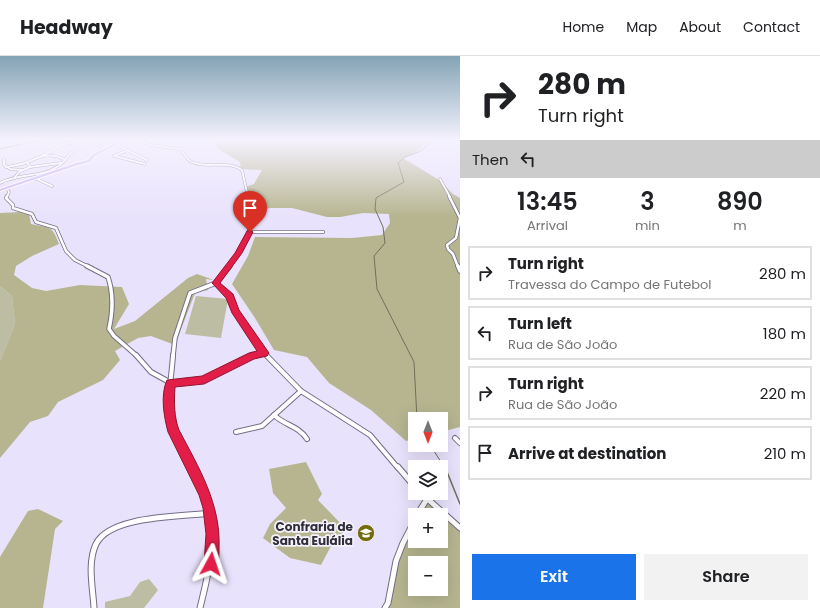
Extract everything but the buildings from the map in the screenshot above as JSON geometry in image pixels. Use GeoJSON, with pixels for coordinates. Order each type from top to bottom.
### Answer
{"type":"FeatureCollection","features":[{"type":"Feature","properties":{"kind":"main road"},"geometry":{"type":"LineString","coordinates":[[1,189],[67,166]]}},
{"type":"Feature","properties":{"kind":"main road"},"geometry":{"type":"LineString","coordinates":[[1,189],[67,166]]}},
{"type":"Feature","properties":{"kind":"street"},"geometry":{"type":"LineString","coordinates":[[0,167],[5,166],[12,170],[23,170]]}},
{"type":"Feature","properties":{"kind":"street"},"geometry":{"type":"LineString","coordinates":[[15,177],[23,170],[40,166]]}},
{"type":"Feature","properties":{"kind":"street"},"geometry":{"type":"LineString","coordinates":[[33,178],[58,166]]}},
{"type":"Feature","properties":{"kind":"street"},"geometry":{"type":"LineString","coordinates":[[200,608],[208,580],[213,549],[210,513],[205,493],[179,444],[171,422],[169,399],[175,340],[190,293],[216,283],[245,244],[250,232],[251,207],[242,170],[234,166]]}},
{"type":"Feature","properties":{"kind":"street"},"geometry":{"type":"LineString","coordinates":[[33,178],[45,174]]}},
{"type":"Feature","properties":{"kind":"street"},"geometry":{"type":"LineString","coordinates":[[0,183],[6,179],[15,177],[33,178],[52,186]]}},
{"type":"Feature","properties":{"kind":"street"},"geometry":{"type":"LineString","coordinates":[[440,180],[460,218],[456,238],[448,245],[448,249],[453,254],[460,271]]}},
{"type":"Feature","properties":{"kind":"street"},"geometry":{"type":"LineString","coordinates":[[1,189],[8,190],[17,184]]}},
{"type":"Feature","properties":{"kind":"street"},"geometry":{"type":"LineString","coordinates":[[8,190],[9,192],[6,198],[13,205],[13,208],[33,214],[36,222],[56,228],[62,244],[72,257],[85,266],[108,277],[112,290],[114,312],[109,328],[114,336],[140,359],[151,372],[171,384],[204,380],[252,355],[264,353]]}},
{"type":"Feature","properties":{"kind":"street"},"geometry":{"type":"LineString","coordinates":[[250,232],[323,232]]}},
{"type":"Feature","properties":{"kind":"street"},"geometry":{"type":"LineString","coordinates":[[216,283],[230,296],[235,311],[264,353],[301,391],[370,435],[408,479]]}},
{"type":"Feature","properties":{"kind":"street"},"geometry":{"type":"LineString","coordinates":[[236,432],[262,426],[301,391]]}},
{"type":"Feature","properties":{"kind":"street"},"geometry":{"type":"LineString","coordinates":[[274,415],[280,421],[296,427],[303,432],[307,439]]}},
{"type":"Feature","properties":{"kind":"street"},"geometry":{"type":"LineString","coordinates":[[455,438],[460,442]]}},
{"type":"Feature","properties":{"kind":"street"},"geometry":{"type":"LineString","coordinates":[[428,500],[460,528]]}},
{"type":"Feature","properties":{"kind":"street"},"geometry":{"type":"LineString","coordinates":[[94,608],[93,553],[96,542],[102,534],[118,526],[133,522],[198,516],[210,513]]}},
{"type":"Feature","properties":{"kind":"street"},"geometry":{"type":"LineString","coordinates":[[385,608],[388,603],[396,561],[408,533]]}},
{"type":"Feature","properties":{"kind":"green space"},"geometry":{"type":"Polygon","coordinates":[[[241,166],[416,166],[439,180],[453,194],[460,198],[460,427],[448,430],[448,412],[408,412],[408,440],[406,441],[371,410],[329,383],[307,357],[274,350],[232,284],[248,256],[255,237],[352,238],[382,235],[390,223],[389,214],[363,213],[340,217],[327,217],[292,208],[270,208],[256,211],[251,206],[245,187],[254,184],[262,170],[241,169],[241,166]]]}},
{"type":"Feature","properties":{"kind":"green space"},"geometry":{"type":"Polygon","coordinates":[[[20,212],[29,214],[31,224],[50,228],[59,244],[32,256],[16,266],[14,275],[32,288],[46,291],[80,285],[122,287],[129,304],[114,329],[135,321],[188,278],[197,274],[214,280],[206,279],[208,290],[195,293],[175,345],[151,336],[138,338],[115,351],[120,360],[103,380],[58,402],[48,416],[30,422],[0,458],[0,361],[15,324],[12,296],[0,286],[0,213],[20,212]]]}},
{"type":"Feature","properties":{"kind":"green space"},"geometry":{"type":"Polygon","coordinates":[[[0,286],[12,296],[15,324],[0,361],[0,286]]]}},
{"type":"Feature","properties":{"kind":"green space"},"geometry":{"type":"Polygon","coordinates":[[[196,296],[228,299],[221,338],[185,334],[196,296]]]}},
{"type":"Feature","properties":{"kind":"green space"},"geometry":{"type":"Polygon","coordinates":[[[306,462],[322,494],[318,500],[346,529],[331,546],[321,565],[290,558],[263,538],[270,524],[286,508],[273,493],[269,469],[306,462]]]}},
{"type":"Feature","properties":{"kind":"green space"},"geometry":{"type":"Polygon","coordinates":[[[426,500],[437,508],[421,508],[426,500]]]}},
{"type":"Feature","properties":{"kind":"green space"},"geometry":{"type":"Polygon","coordinates":[[[38,509],[63,521],[55,529],[43,608],[0,608],[0,557],[28,511],[38,509]]]}},
{"type":"Feature","properties":{"kind":"green space"},"geometry":{"type":"Polygon","coordinates":[[[448,517],[460,528],[460,608],[385,608],[394,571],[408,537],[408,548],[448,548],[448,517]]]}},
{"type":"Feature","properties":{"kind":"green space"},"geometry":{"type":"Polygon","coordinates":[[[149,579],[158,590],[144,608],[105,608],[105,602],[130,596],[140,582],[149,579]]]}},
{"type":"Feature","properties":{"kind":"waterway"},"geometry":{"type":"LineString","coordinates":[[399,166],[404,182],[376,198],[375,209],[383,227],[385,243],[374,256],[377,289],[414,362],[417,412]]}},
{"type":"Feature","properties":{"kind":"waterway"},"geometry":{"type":"LineString","coordinates":[[435,452],[440,460]]}},
{"type":"Feature","properties":{"kind":"waterway"},"geometry":{"type":"LineString","coordinates":[[448,474],[460,504]]}},
{"type":"Feature","properties":{"kind":"place","name":"Confraria de Santa Eulália"},"geometry":{"type":"Point","coordinates":[366,533]}},
{"type":"Feature","properties":{"kind":"route"},"geometry":{"type":"LineString","coordinates":[[211,564],[213,534],[209,508],[205,493],[174,432],[169,411],[169,399],[171,384],[204,380],[252,355],[264,353],[235,311],[230,296],[216,283],[233,262],[245,244],[250,232]]}}]}
